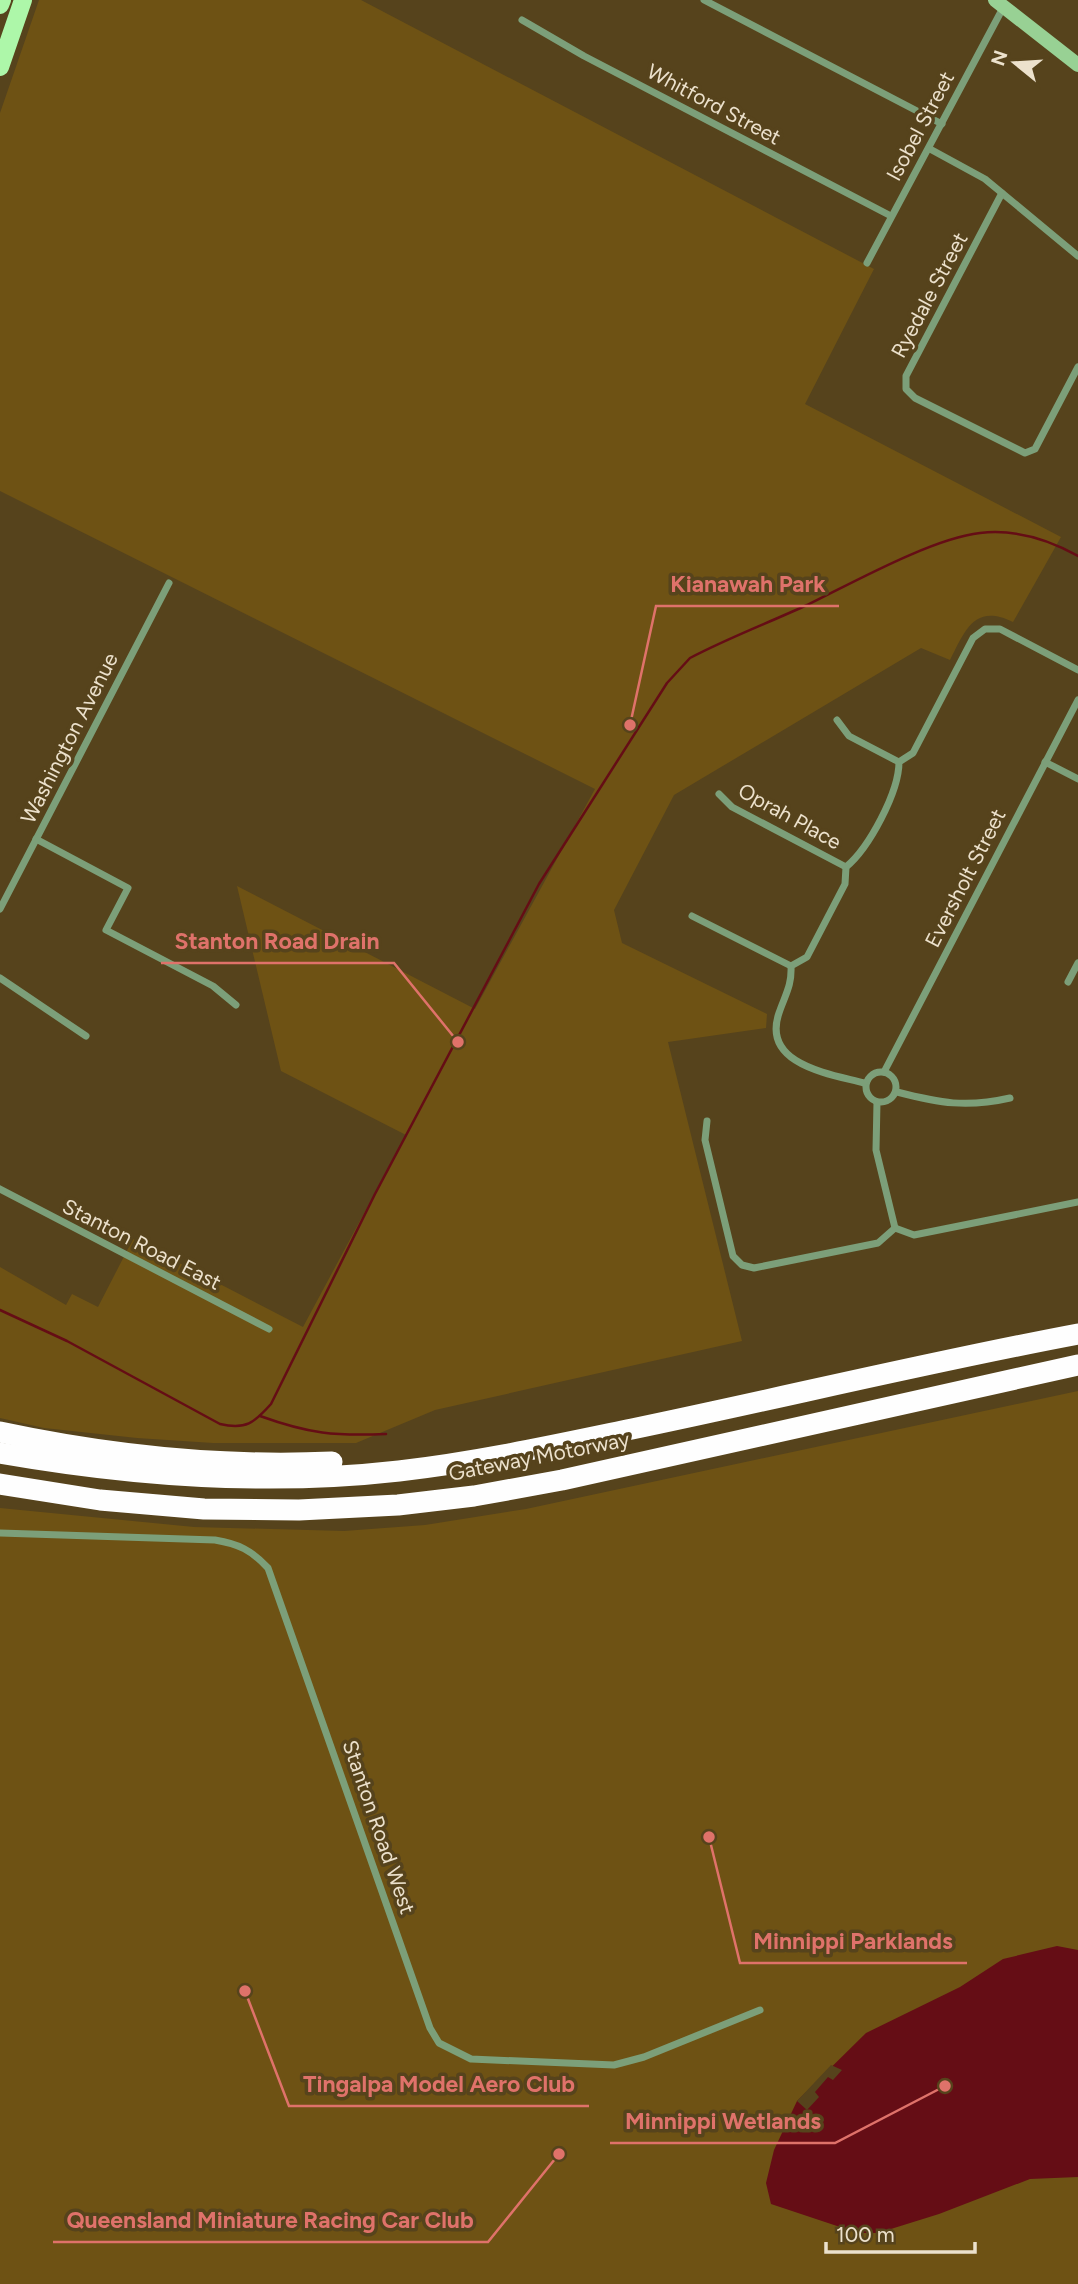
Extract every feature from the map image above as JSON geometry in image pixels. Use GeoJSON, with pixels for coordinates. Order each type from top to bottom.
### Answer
{"type":"FeatureCollection","features":[{"type":"Feature","properties":{"kind":"highway","name":"Gateway Motorway"},"geometry":{"type":"LineString","coordinates":[[0,1453],[105,1469],[234,1477],[375,1473],[596,1436],[1078,1334]]}},
{"type":"Feature","properties":{"kind":"highway","name":"Gateway Motorway"},"geometry":{"type":"LineString","coordinates":[[2,1485],[100,1500],[204,1509],[339,1509],[411,1503],[562,1480],[1078,1365]]}},
{"type":"Feature","properties":{"kind":"highway"},"geometry":{"type":"LineString","coordinates":[[0,1432],[70,1446],[202,1460],[327,1462],[452,1453],[470,1459]]}},
{"type":"Feature","properties":{"kind":"main road"},"geometry":{"type":"LineString","coordinates":[[0,66],[23,0]]}},
{"type":"Feature","properties":{"kind":"main road"},"geometry":{"type":"LineString","coordinates":[[1000,3],[1078,65]]}},
{"type":"Feature","properties":{"kind":"street"},"geometry":{"type":"LineString","coordinates":[[705,0],[942,124]]}},
{"type":"Feature","properties":{"kind":"street","name":"Isobel Street"},"geometry":{"type":"LineString","coordinates":[[867,263],[930,149],[1000,3]]}},
{"type":"Feature","properties":{"kind":"street","name":"Whitford Street"},"geometry":{"type":"LineString","coordinates":[[522,20],[584,57],[891,216]]}},
{"type":"Feature","properties":{"kind":"street"},"geometry":{"type":"LineString","coordinates":[[930,149],[985,179],[1078,256]]}},
{"type":"Feature","properties":{"kind":"street","name":"Ryedale Street"},"geometry":{"type":"LineString","coordinates":[[1002,193],[906,376],[906,389],[915,398],[1025,453],[1035,449],[1078,367]]}},
{"type":"Feature","properties":{"kind":"street","name":"Washington Avenue"},"geometry":{"type":"LineString","coordinates":[[0,909],[169,583]]}},
{"type":"Feature","properties":{"kind":"street"},"geometry":{"type":"LineString","coordinates":[[899,762],[913,753],[973,638],[985,629],[1000,629],[1078,670]]}},
{"type":"Feature","properties":{"kind":"street","name":"Eversholt Street"},"geometry":{"type":"LineString","coordinates":[[884,1072],[1078,699]]}},
{"type":"Feature","properties":{"kind":"street"},"geometry":{"type":"LineString","coordinates":[[836,720],[849,736],[899,762]]}},
{"type":"Feature","properties":{"kind":"street"},"geometry":{"type":"LineString","coordinates":[[791,967],[807,957],[845,884],[846,867],[859,856],[899,780],[899,762]]}},
{"type":"Feature","properties":{"kind":"street"},"geometry":{"type":"LineString","coordinates":[[1045,762],[1078,779]]}},
{"type":"Feature","properties":{"kind":"street","name":"Oprah Place"},"geometry":{"type":"LineString","coordinates":[[719,794],[732,807],[846,867]]}},
{"type":"Feature","properties":{"kind":"street"},"geometry":{"type":"LineString","coordinates":[[36,839],[128,888],[106,930],[213,986],[236,1005]]}},
{"type":"Feature","properties":{"kind":"street"},"geometry":{"type":"LineString","coordinates":[[692,915],[791,967]]}},
{"type":"Feature","properties":{"kind":"street"},"geometry":{"type":"LineString","coordinates":[[1068,982],[1078,963]]}},
{"type":"Feature","properties":{"kind":"street"},"geometry":{"type":"LineString","coordinates":[[791,967],[792,985],[778,1015],[777,1030],[781,1045],[790,1057],[803,1067],[864,1083]]}},
{"type":"Feature","properties":{"kind":"street"},"geometry":{"type":"LineString","coordinates":[[0,978],[86,1035]]}},
{"type":"Feature","properties":{"kind":"street"},"geometry":{"type":"LineString","coordinates":[[864,1083],[873,1073],[884,1072],[894,1079],[897,1091]]}},
{"type":"Feature","properties":{"kind":"street"},"geometry":{"type":"LineString","coordinates":[[864,1083],[867,1095],[877,1102],[889,1101],[897,1091]]}},
{"type":"Feature","properties":{"kind":"street"},"geometry":{"type":"LineString","coordinates":[[897,1091],[961,1105],[1010,1098]]}},
{"type":"Feature","properties":{"kind":"street"},"geometry":{"type":"LineString","coordinates":[[877,1102],[876,1150],[895,1228]]}},
{"type":"Feature","properties":{"kind":"street"},"geometry":{"type":"LineString","coordinates":[[707,1121],[705,1140],[733,1256],[742,1265],[754,1268],[878,1242],[895,1228]]}},
{"type":"Feature","properties":{"kind":"street","name":"Stanton Road East"},"geometry":{"type":"LineString","coordinates":[[0,1189],[269,1329]]}},
{"type":"Feature","properties":{"kind":"street"},"geometry":{"type":"LineString","coordinates":[[895,1228],[914,1235],[1078,1202]]}},
{"type":"Feature","properties":{"kind":"street","name":"Stanton Road West"},"geometry":{"type":"LineString","coordinates":[[0,1533],[215,1540],[239,1545],[254,1553],[268,1568],[430,2028],[446,2048],[471,2059],[614,2065],[645,2057],[760,2010]]}},
{"type":"Feature","properties":{"kind":"shaded area"},"geometry":{"type":"Polygon","coordinates":[[[39,0],[361,0],[874,269],[805,404],[1061,537],[1013,622],[1000,617],[980,618],[966,630],[950,660],[921,648],[674,795],[614,910],[622,943],[767,1014],[766,1028],[668,1042],[742,1341],[435,1410],[356,1443],[213,1443],[137,1438],[44,1428],[0,1418],[0,1267],[66,1305],[72,1294],[98,1307],[133,1239],[303,1327],[406,1135],[281,1071],[237,886],[475,1009],[595,789],[0,491],[0,113],[39,0]]]}},
{"type":"Feature","properties":{"kind":"shaded area"},"geometry":{"type":"Polygon","coordinates":[[[1078,1391],[1078,2284],[0,2284],[0,1508],[194,1527],[344,1531],[425,1525],[526,1509],[1078,1391]]]}},
{"type":"Feature","properties":{"kind":"shaded area"},"geometry":{"type":"Polygon","coordinates":[[[1057,1946],[1078,1950],[1078,2177],[1030,2179],[939,2214],[878,2233],[858,2233],[771,2204],[766,2183],[774,2150],[797,2101],[866,2033],[960,1987],[1003,1959],[1057,1946]]]}},
{"type":"Feature","properties":{"kind":"pier"},"geometry":{"type":"Polygon","coordinates":[[[831,2065],[842,2070],[833,2080],[828,2077],[815,2092],[819,2097],[807,2110],[797,2101],[831,2065]]]}},
{"type":"Feature","properties":{"kind":"waterway"},"geometry":{"type":"LineString","coordinates":[[0,1310],[67,1341],[220,1424],[243,1425],[260,1416],[271,1404],[375,1194],[539,884],[667,683],[690,658],[916,552],[961,537],[993,532],[1018,534],[1043,540],[1078,556]]}},
{"type":"Feature","properties":{"kind":"waterway"},"geometry":{"type":"LineString","coordinates":[[260,1416],[293,1427],[322,1432],[386,1434]]}},
{"type":"Feature","properties":{"kind":"place","name":"Kianawah Park"},"geometry":{"type":"Point","coordinates":[630,725]}},
{"type":"Feature","properties":{"kind":"place","name":"Stanton Road Drain"},"geometry":{"type":"Point","coordinates":[458,1042]}},
{"type":"Feature","properties":{"kind":"place","name":"Minnippi Parklands"},"geometry":{"type":"Point","coordinates":[709,1837]}},
{"type":"Feature","properties":{"kind":"place","name":"Tingalpa Model Aero Club"},"geometry":{"type":"Point","coordinates":[245,1991]}},
{"type":"Feature","properties":{"kind":"place","name":"Minnippi Wetlands"},"geometry":{"type":"Point","coordinates":[945,2086]}},
{"type":"Feature","properties":{"kind":"place","name":"Queensland Miniature Racing Car Club"},"geometry":{"type":"Point","coordinates":[559,2154]}}]}
